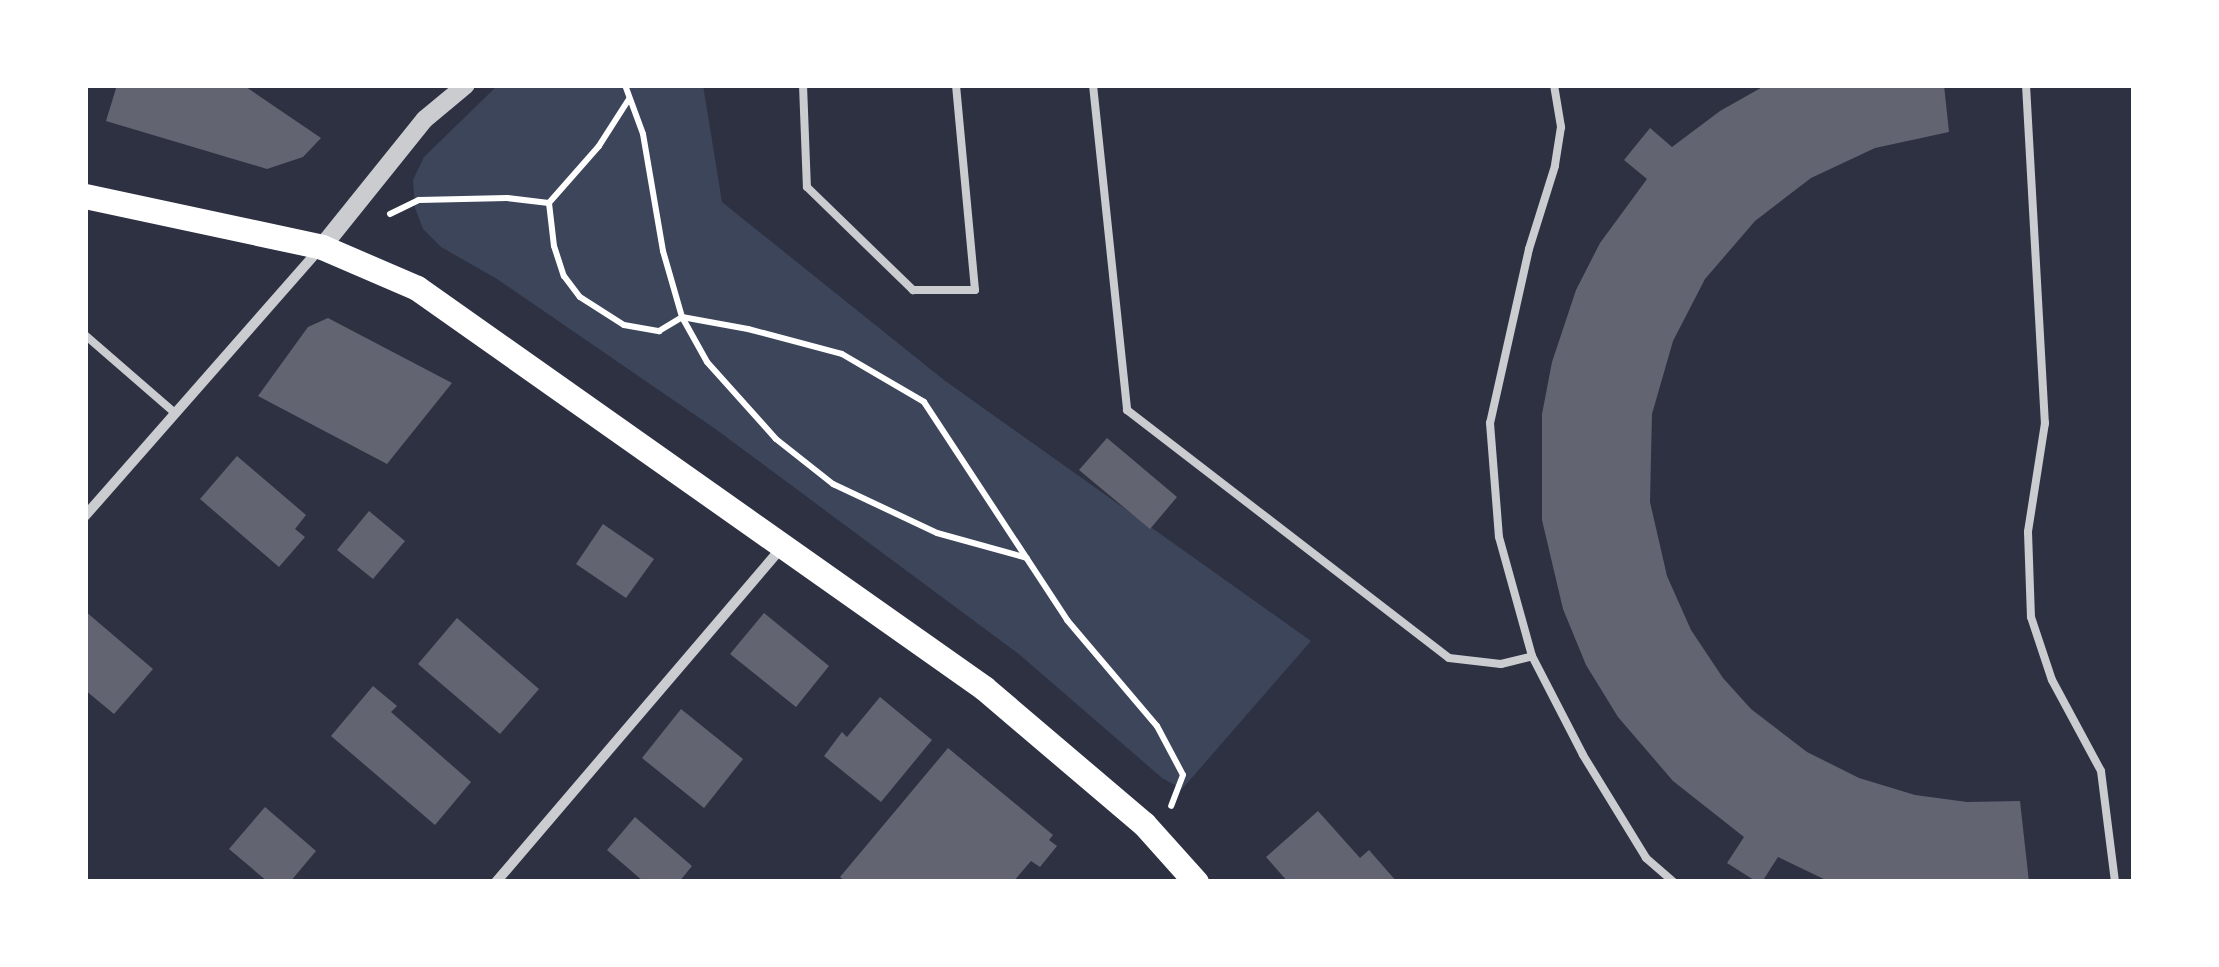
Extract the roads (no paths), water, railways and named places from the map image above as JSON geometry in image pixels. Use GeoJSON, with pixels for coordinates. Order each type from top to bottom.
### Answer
{"type":"FeatureCollection","features":[{"type":"Feature","properties":{"kind":"main road"},"geometry":{"type":"LineString","coordinates":[[85,196],[322,247],[417,288],[984,688],[1158,840],[1196,882]]}},
{"type":"Feature","properties":{"kind":"street"},"geometry":{"type":"LineString","coordinates":[[85,516],[322,247],[425,119],[466,85]]}},
{"type":"Feature","properties":{"kind":"street"},"geometry":{"type":"LineString","coordinates":[[496,882],[784,544]]}},
{"type":"Feature","properties":{"kind":"lane"},"geometry":{"type":"LineString","coordinates":[[803,85],[807,187],[914,290],[975,290],[956,85]]}},
{"type":"Feature","properties":{"kind":"lane"},"geometry":{"type":"LineString","coordinates":[[1093,85],[1128,410],[1449,658],[1501,664],[1532,656]]}},
{"type":"Feature","properties":{"kind":"lane"},"geometry":{"type":"LineString","coordinates":[[1554,85],[1561,127],[1555,166],[1529,249],[1490,423],[1499,537],[1532,656],[1582,755],[1646,858],[1674,882]]}},
{"type":"Feature","properties":{"kind":"lane"},"geometry":{"type":"LineString","coordinates":[[2026,85],[2045,422],[2028,532],[2030,617],[2052,680],[2102,771],[2116,882]]}},
{"type":"Feature","properties":{"kind":"lane"},"geometry":{"type":"LineString","coordinates":[[85,336],[175,413]]}}]}
